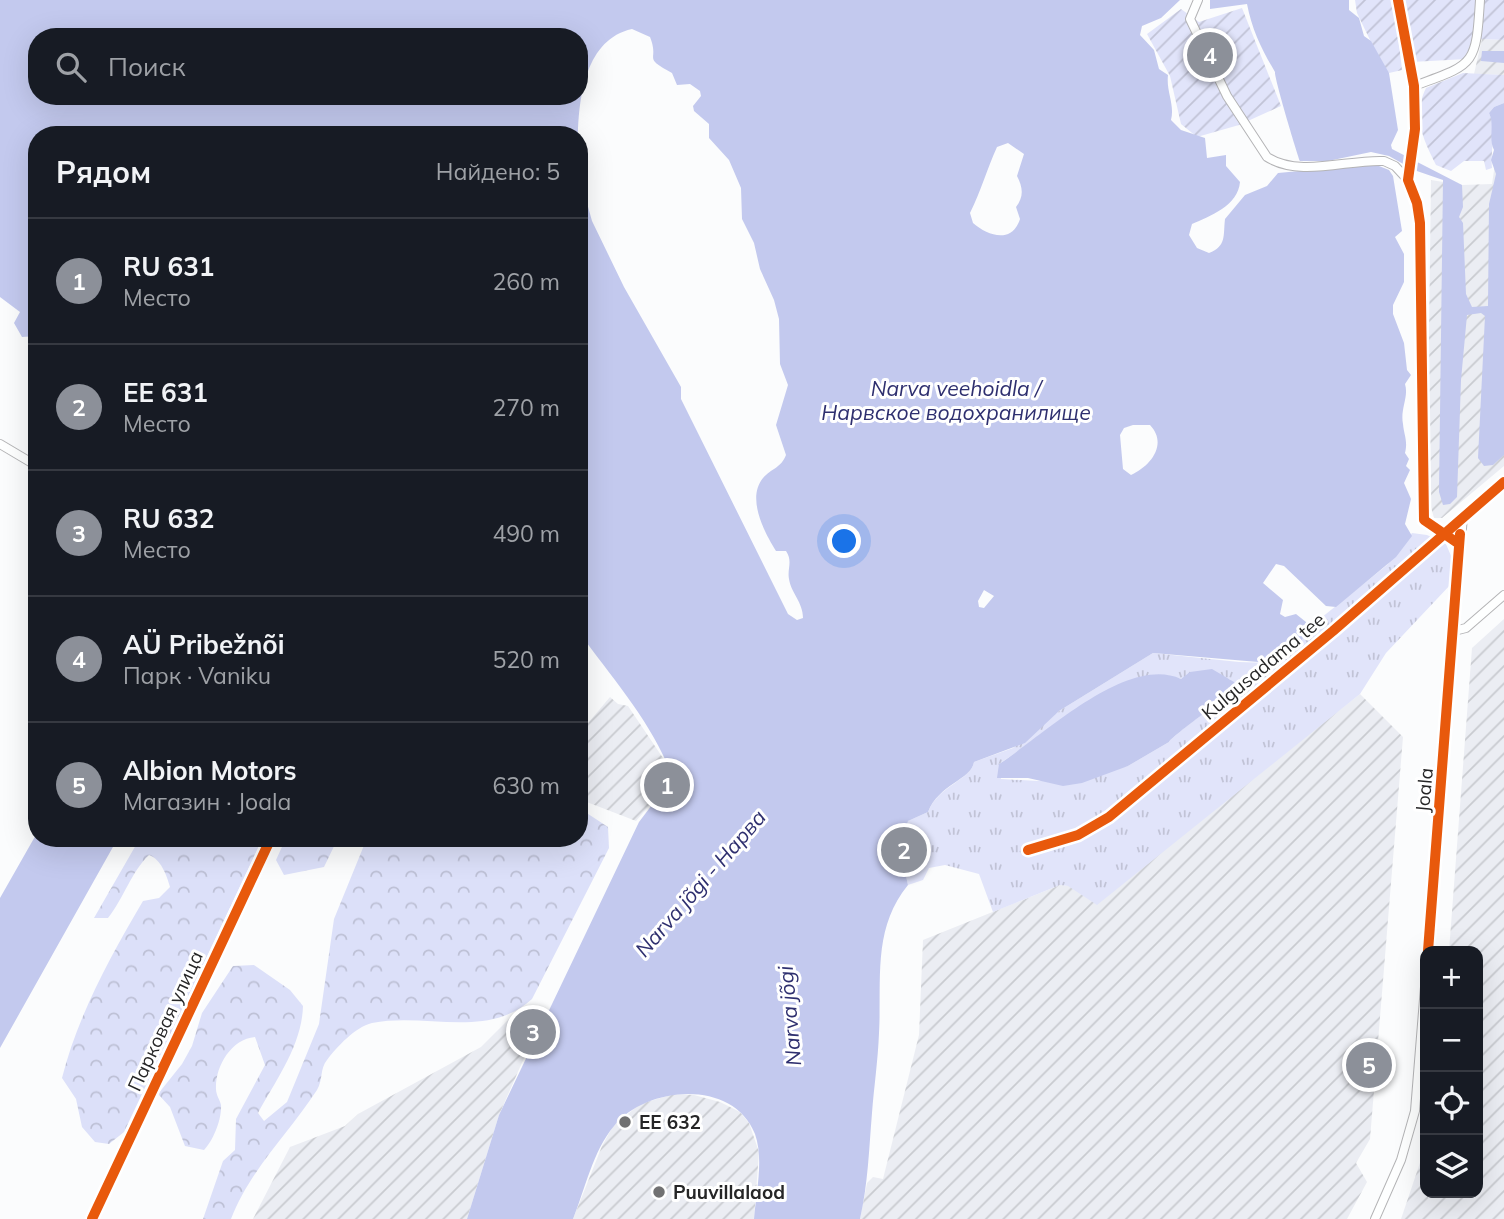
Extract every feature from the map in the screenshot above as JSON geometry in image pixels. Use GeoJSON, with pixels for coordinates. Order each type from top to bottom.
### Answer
{"type":"FeatureCollection","features":[{"type":"Feature","properties":{"kind":"street"},"geometry":{"type":"LineString","coordinates":[[1198,0],[1191,19],[1227,96],[1267,157],[1275,162],[1299,166],[1384,161],[1408,175]]}},
{"type":"Feature","properties":{"kind":"street"},"geometry":{"type":"LineString","coordinates":[[1398,0],[1414,86],[1415,129],[1408,175],[1418,203],[1420,223],[1424,520],[1459,544]]}},
{"type":"Feature","properties":{"kind":"street"},"geometry":{"type":"LineString","coordinates":[[1414,86],[1466,65],[1474,51],[1480,0]]}},
{"type":"Feature","properties":{"kind":"street"},"geometry":{"type":"LineString","coordinates":[[0,444],[28,461]]}},
{"type":"Feature","properties":{"kind":"street","name":"Kulgusadama tee"},"geometry":{"type":"LineString","coordinates":[[1028,850],[1078,835],[1108,817],[1333,631],[1504,482]]}},
{"type":"Feature","properties":{"kind":"street","name":"Joala"},"geometry":{"type":"LineString","coordinates":[[1428,946],[1463,516]]}},
{"type":"Feature","properties":{"kind":"street"},"geometry":{"type":"LineString","coordinates":[[1454,631],[1466,628],[1504,595]]}},
{"type":"Feature","properties":{"kind":"street","name":"Парковая улица"},"geometry":{"type":"LineString","coordinates":[[93,1219],[267,847]]}},
{"type":"Feature","properties":{"kind":"street"},"geometry":{"type":"LineString","coordinates":[[1375,1219],[1401,1160],[1415,1111],[1423,1009]]}},
{"type":"Feature","properties":{"kind":"shaded area"},"geometry":{"type":"Polygon","coordinates":[[[1482,39],[1504,40],[1504,75],[1474,74],[1482,39]]]}},
{"type":"Feature","properties":{"kind":"shaded area"},"geometry":{"type":"Polygon","coordinates":[[[1504,103],[1504,466],[1442,518],[1434,518],[1427,493],[1431,180],[1462,185],[1492,184],[1504,103]]]}},
{"type":"Feature","properties":{"kind":"shaded area"},"geometry":{"type":"Polygon","coordinates":[[[1504,619],[1504,1219],[1401,1219],[1420,1163],[1420,1198],[1483,1198],[1483,946],[1449,946],[1472,648],[1504,619]]]}},
{"type":"Feature","properties":{"kind":"shaded area"},"geometry":{"type":"Polygon","coordinates":[[[1360,694],[1403,737],[1370,1139],[1356,1163],[1367,1182],[1347,1219],[860,1219],[867,1183],[873,1177],[883,1179],[919,1035],[923,940],[1060,885],[1068,886],[1260,772],[1360,694]]]}},
{"type":"Feature","properties":{"kind":"shaded area"},"geometry":{"type":"Polygon","coordinates":[[[610,697],[618,704],[628,706],[667,764],[662,791],[636,821],[588,802],[588,723],[610,697]]]}},
{"type":"Feature","properties":{"kind":"shaded area"},"geometry":{"type":"Polygon","coordinates":[[[516,1012],[536,1031],[499,1115],[467,1219],[253,1219],[290,1147],[345,1126],[358,1114],[481,1047],[516,1012]]]}},
{"type":"Feature","properties":{"kind":"shaded area"},"geometry":{"type":"Polygon","coordinates":[[[674,1094],[694,1095],[720,1102],[740,1112],[749,1123],[759,1152],[754,1219],[573,1219],[602,1146],[613,1126],[640,1104],[674,1094]]]}},
{"type":"Feature","properties":{"kind":"green space"},"geometry":{"type":"Polygon","coordinates":[[[1355,0],[1394,0],[1402,70],[1389,73],[1383,67],[1357,13],[1355,0]]]}},
{"type":"Feature","properties":{"kind":"green space"},"geometry":{"type":"Polygon","coordinates":[[[1404,0],[1504,0],[1504,40],[1482,39],[1471,45],[1467,59],[1411,62],[1404,0]]]}},
{"type":"Feature","properties":{"kind":"green space"},"geometry":{"type":"Polygon","coordinates":[[[1242,8],[1281,106],[1239,125],[1197,137],[1181,124],[1170,76],[1147,34],[1181,9],[1199,22],[1242,8]]]}},
{"type":"Feature","properties":{"kind":"green space"},"geometry":{"type":"Polygon","coordinates":[[[1463,73],[1504,75],[1504,103],[1494,107],[1489,113],[1493,127],[1492,168],[1486,170],[1484,161],[1464,161],[1451,171],[1436,165],[1421,128],[1420,109],[1426,88],[1463,73]]]}},
{"type":"Feature","properties":{"kind":"green space"},"geometry":{"type":"Polygon","coordinates":[[[1412,533],[1427,535],[1446,544],[1454,563],[1452,583],[1386,653],[1360,694],[1097,905],[1068,886],[1060,885],[993,912],[979,874],[945,865],[929,868],[923,880],[908,885],[900,849],[908,821],[928,812],[939,795],[967,774],[974,762],[1013,748],[1059,711],[1153,653],[1239,662],[1270,663],[1280,660],[1295,650],[1311,626],[1387,565],[1412,533]],[[1166,675],[1141,679],[1098,696],[999,764],[1001,779],[1039,781],[1128,766],[1169,742],[1234,691],[1230,679],[1186,676],[1181,679],[1166,675]]]}},
{"type":"Feature","properties":{"kind":"green space"},"geometry":{"type":"Polygon","coordinates":[[[588,814],[608,827],[609,848],[532,999],[514,1011],[476,1022],[393,1020],[372,1023],[353,1033],[325,1063],[317,1090],[259,1168],[231,1219],[203,1219],[223,1161],[235,1150],[236,1119],[265,1065],[255,1037],[239,1043],[222,1063],[216,1081],[221,1105],[220,1117],[214,1135],[204,1150],[185,1146],[170,1107],[158,1094],[182,1064],[192,1046],[202,1013],[233,966],[254,965],[290,990],[303,1006],[302,1020],[293,1048],[258,1113],[264,1121],[287,1102],[319,1024],[334,919],[363,847],[588,847],[588,814]]]}},
{"type":"Feature","properties":{"kind":"green space"},"geometry":{"type":"Polygon","coordinates":[[[135,847],[259,847],[124,1132],[109,1144],[95,1142],[82,1127],[76,1099],[62,1078],[86,1009],[131,922],[143,901],[159,898],[170,887],[160,864],[149,855],[137,869],[108,918],[94,918],[135,847]]]}},
{"type":"Feature","properties":{"kind":"green space"},"geometry":{"type":"Polygon","coordinates":[[[282,847],[334,847],[324,867],[284,875],[276,860],[282,847]]]}},
{"type":"Feature","properties":{"kind":"water","name":"Narva veehoidla / Нарвское водохранилище"},"geometry":{"type":"Polygon","coordinates":[[[0,0],[1180,0],[1161,18],[1142,26],[1140,35],[1154,50],[1159,69],[1168,75],[1171,120],[1181,130],[1205,138],[1207,158],[1226,155],[1226,166],[1240,182],[1229,204],[1215,214],[1192,224],[1189,235],[1197,248],[1209,253],[1219,247],[1223,239],[1225,219],[1245,195],[1267,186],[1278,173],[1374,164],[1389,170],[1393,176],[1402,231],[1395,237],[1404,254],[1404,282],[1393,305],[1393,314],[1404,343],[1407,370],[1411,375],[1405,384],[1402,419],[1405,453],[1409,459],[1406,466],[1410,470],[1404,483],[1411,499],[1405,524],[1412,536],[1396,557],[1336,607],[1326,606],[1284,566],[1276,564],[1263,583],[1283,600],[1280,614],[1285,617],[1296,614],[1311,626],[1295,650],[1270,663],[1153,653],[1059,711],[1025,743],[974,762],[967,773],[939,795],[928,812],[908,821],[900,849],[908,885],[889,919],[881,956],[878,1053],[867,1180],[860,1219],[754,1219],[759,1165],[755,1134],[744,1116],[728,1104],[709,1096],[688,1094],[646,1102],[614,1126],[600,1147],[573,1219],[467,1219],[499,1115],[639,822],[661,793],[669,768],[628,697],[588,644],[588,207],[592,221],[624,287],[681,387],[681,399],[788,614],[797,620],[803,618],[790,584],[788,555],[786,551],[776,551],[767,535],[759,516],[756,496],[763,478],[779,465],[786,455],[776,425],[788,385],[780,364],[779,319],[760,269],[754,243],[742,219],[741,188],[729,160],[709,138],[709,124],[694,111],[693,106],[701,96],[700,91],[690,84],[677,85],[672,73],[654,61],[650,37],[632,29],[604,44],[588,71],[588,28],[28,28],[28,105],[580,105],[579,126],[28,126],[28,337],[22,337],[14,323],[20,312],[0,297],[0,0]],[[1008,143],[997,147],[970,213],[973,223],[979,228],[999,235],[1011,232],[1020,219],[1016,207],[1022,192],[1017,176],[1024,154],[1008,143]],[[1150,425],[1124,428],[1120,435],[1123,469],[1131,475],[1151,460],[1157,447],[1155,432],[1150,425]],[[984,590],[978,601],[979,607],[984,608],[994,596],[984,590]]]}},
{"type":"Feature","properties":{"kind":"water"},"geometry":{"type":"Polygon","coordinates":[[[1210,0],[1349,0],[1349,10],[1359,18],[1364,36],[1371,41],[1389,73],[1398,130],[1391,145],[1392,149],[1462,185],[1463,207],[1459,217],[1463,223],[1466,294],[1472,307],[1488,306],[1489,204],[1496,174],[1491,160],[1494,150],[1489,113],[1494,107],[1504,103],[1504,455],[1493,465],[1484,466],[1478,458],[1485,316],[1481,313],[1467,315],[1461,380],[1457,497],[1450,504],[1443,505],[1439,492],[1443,180],[1414,170],[1389,156],[1371,152],[1328,161],[1300,161],[1275,72],[1258,40],[1247,4],[1210,9],[1210,0]]]}},
{"type":"Feature","properties":{"kind":"water"},"geometry":{"type":"Polygon","coordinates":[[[1482,51],[1504,51],[1504,63],[1481,61],[1482,51]]]}},
{"type":"Feature","properties":{"kind":"water"},"geometry":{"type":"Polygon","coordinates":[[[1212,669],[1234,682],[1234,691],[1169,742],[1128,766],[1082,783],[1063,786],[1028,778],[997,778],[999,764],[1062,718],[1111,688],[1136,678],[1159,674],[1181,679],[1190,672],[1212,669]]]}},
{"type":"Feature","properties":{"kind":"water"},"geometry":{"type":"Polygon","coordinates":[[[29,847],[113,847],[0,1048],[0,898],[29,847]]]}},
{"type":"Feature","properties":{"kind":"cycle path"},"geometry":{"type":"LineString","coordinates":[[1398,0],[1414,86],[1415,129],[1408,180],[1417,203],[1420,223],[1424,520],[1459,544]]}},
{"type":"Feature","properties":{"kind":"cycle path"},"geometry":{"type":"LineString","coordinates":[[1028,850],[1078,835],[1109,817],[1333,631],[1504,482]]}},
{"type":"Feature","properties":{"kind":"cycle path"},"geometry":{"type":"LineString","coordinates":[[1428,946],[1460,534]]}},
{"type":"Feature","properties":{"kind":"cycle path"},"geometry":{"type":"LineString","coordinates":[[92,1219],[267,847]]}},
{"type":"Feature","properties":{"kind":"place","name":"AÜ Pribežnõi"},"geometry":{"type":"Point","coordinates":[1210,55]}},
{"type":"Feature","properties":{"kind":"place","name":"RU 631"},"geometry":{"type":"Point","coordinates":[667,785]}},
{"type":"Feature","properties":{"kind":"place","name":"EE 631"},"geometry":{"type":"Point","coordinates":[904,850]}},
{"type":"Feature","properties":{"kind":"place","name":"RU 632"},"geometry":{"type":"Point","coordinates":[533,1032]}},
{"type":"Feature","properties":{"kind":"place","name":"Albion Motors"},"geometry":{"type":"Point","coordinates":[1369,1065]}},
{"type":"Feature","properties":{"kind":"place","name":"EE 632"},"geometry":{"type":"Point","coordinates":[625,1122]}},
{"type":"Feature","properties":{"kind":"place","name":"Puuvillalaod"},"geometry":{"type":"Point","coordinates":[659,1192]}},
{"type":"Feature","properties":{"kind":"water label","name":"Narva jõgi - Нарва"},"geometry":{"type":"Point","coordinates":[700,883]}},
{"type":"Feature","properties":{"kind":"water label","name":"Narva jõgi"},"geometry":{"type":"Point","coordinates":[789,1016]}}]}
